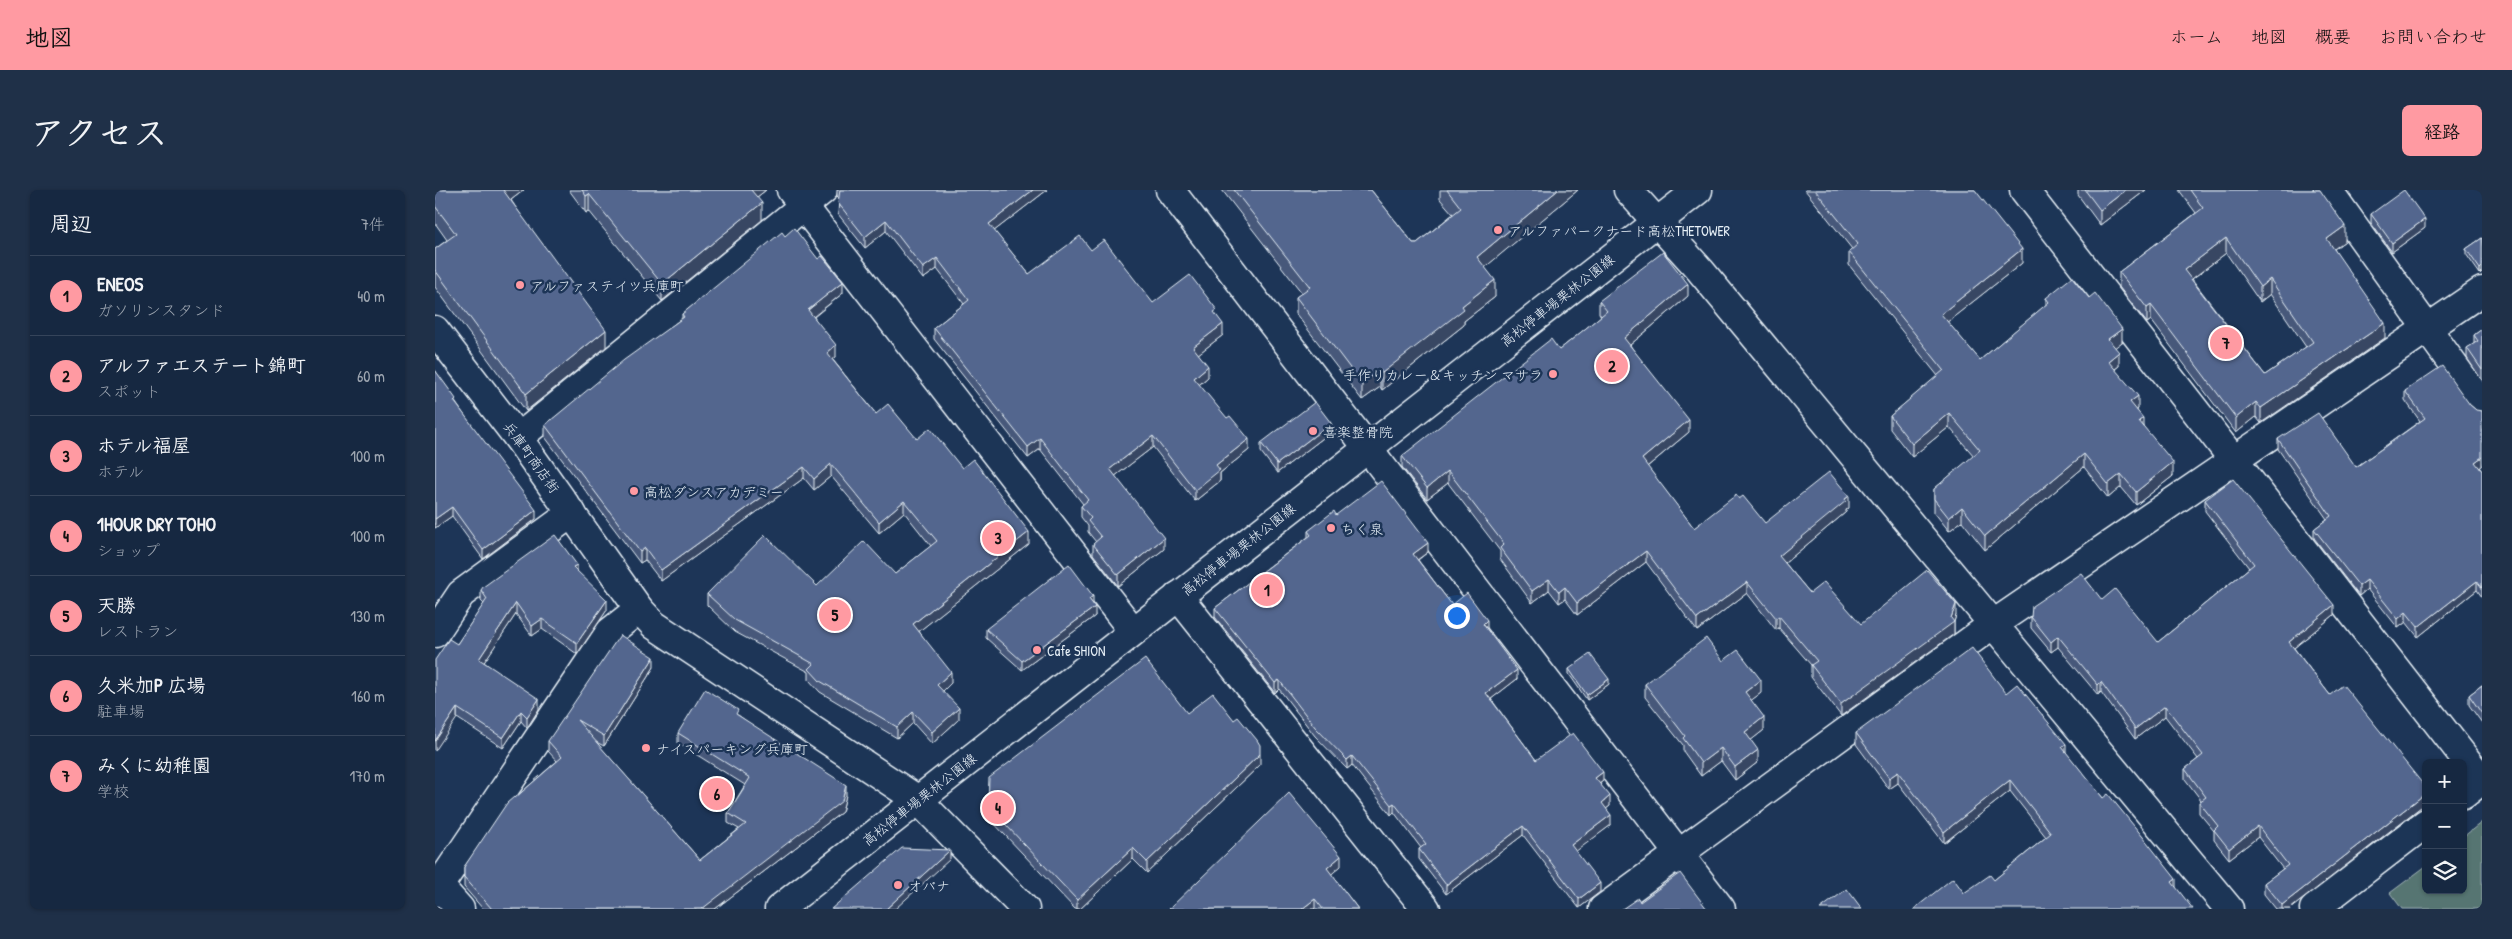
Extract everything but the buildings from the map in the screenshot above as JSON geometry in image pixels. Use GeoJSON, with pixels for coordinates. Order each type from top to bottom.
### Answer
{"type":"FeatureCollection","features":[{"type":"Feature","properties":{"kind":"street"},"geometry":{"type":"LineString","coordinates":[[1170,190],[1721,909]]}},
{"type":"Feature","properties":{"kind":"street"},"geometry":{"type":"LineString","coordinates":[[1628,190],[1658,221],[2229,909]]}},
{"type":"Feature","properties":{"kind":"street","name":"高松停車場栗林公園線"},"geometry":{"type":"LineString","coordinates":[[779,909],[1698,190]]}},
{"type":"Feature","properties":{"kind":"street"},"geometry":{"type":"LineString","coordinates":[[2024,190],[2086,272],[2236,460],[2482,780],[2467,792]]}},
{"type":"Feature","properties":{"kind":"street"},"geometry":{"type":"LineString","coordinates":[[2328,190],[2482,405]]}},
{"type":"Feature","properties":{"kind":"street"},"geometry":{"type":"LineString","coordinates":[[519,438],[806,195],[1133,631]]}},
{"type":"Feature","properties":{"kind":"street"},"geometry":{"type":"LineString","coordinates":[[1603,909],[1992,624],[2236,460],[2482,291]]}},
{"type":"Feature","properties":{"kind":"street","name":"兵庫町商店街"},"geometry":{"type":"LineString","coordinates":[[435,330],[519,438],[632,598],[654,625],[918,800],[1025,909]]}},
{"type":"Feature","properties":{"kind":"street"},"geometry":{"type":"LineString","coordinates":[[435,634],[461,594],[572,513]]}},
{"type":"Feature","properties":{"kind":"street"},"geometry":{"type":"LineString","coordinates":[[1178,596],[1426,909]]}},
{"type":"Feature","properties":{"kind":"street"},"geometry":{"type":"LineString","coordinates":[[459,909],[436,886],[632,598]]}},
{"type":"Feature","properties":{"kind":"street"},"geometry":{"type":"LineString","coordinates":[[2314,909],[2422,826]]}},
{"type":"Feature","properties":{"kind":"green space"},"geometry":{"type":"Polygon","coordinates":[[[2482,822],[2482,909],[2402,909],[2390,893],[2422,869],[2422,894],[2467,894],[2467,834],[2482,822]]]}},
{"type":"Feature","properties":{"kind":"place","name":"アルファパークナード高松THETOWER"},"geometry":{"type":"Point","coordinates":[1498,230]}},
{"type":"Feature","properties":{"kind":"place","name":"アルファステイツ兵庫町"},"geometry":{"type":"Point","coordinates":[520,285]}},
{"type":"Feature","properties":{"kind":"place","name":"みくに幼稚園"},"geometry":{"type":"Point","coordinates":[2226,343]}},
{"type":"Feature","properties":{"kind":"place","name":"アルファエステート錦町"},"geometry":{"type":"Point","coordinates":[1612,366]}},
{"type":"Feature","properties":{"kind":"place","name":"手作りカレー＆キッチン マサラ"},"geometry":{"type":"Point","coordinates":[1553,374]}},
{"type":"Feature","properties":{"kind":"place","name":"喜楽整骨院"},"geometry":{"type":"Point","coordinates":[1313,431]}},
{"type":"Feature","properties":{"kind":"place","name":"高松ダンスアカデミー"},"geometry":{"type":"Point","coordinates":[634,491]}},
{"type":"Feature","properties":{"kind":"place","name":"ちく泉"},"geometry":{"type":"Point","coordinates":[1331,528]}},
{"type":"Feature","properties":{"kind":"place","name":"ホテル福屋"},"geometry":{"type":"Point","coordinates":[998,538]}},
{"type":"Feature","properties":{"kind":"place","name":"ENEOS"},"geometry":{"type":"Point","coordinates":[1267,590]}},
{"type":"Feature","properties":{"kind":"place","name":"天勝"},"geometry":{"type":"Point","coordinates":[835,615]}},
{"type":"Feature","properties":{"kind":"place","name":"Cafe SHION"},"geometry":{"type":"Point","coordinates":[1037,650]}},
{"type":"Feature","properties":{"kind":"place","name":"ナイスパーキング兵庫町"},"geometry":{"type":"Point","coordinates":[646,748]}},
{"type":"Feature","properties":{"kind":"place","name":"久米加P 広場"},"geometry":{"type":"Point","coordinates":[717,794]}},
{"type":"Feature","properties":{"kind":"place","name":"1HOUR DRY TOHO"},"geometry":{"type":"Point","coordinates":[998,808]}},
{"type":"Feature","properties":{"kind":"place","name":"オバナ"},"geometry":{"type":"Point","coordinates":[898,885]}}]}
